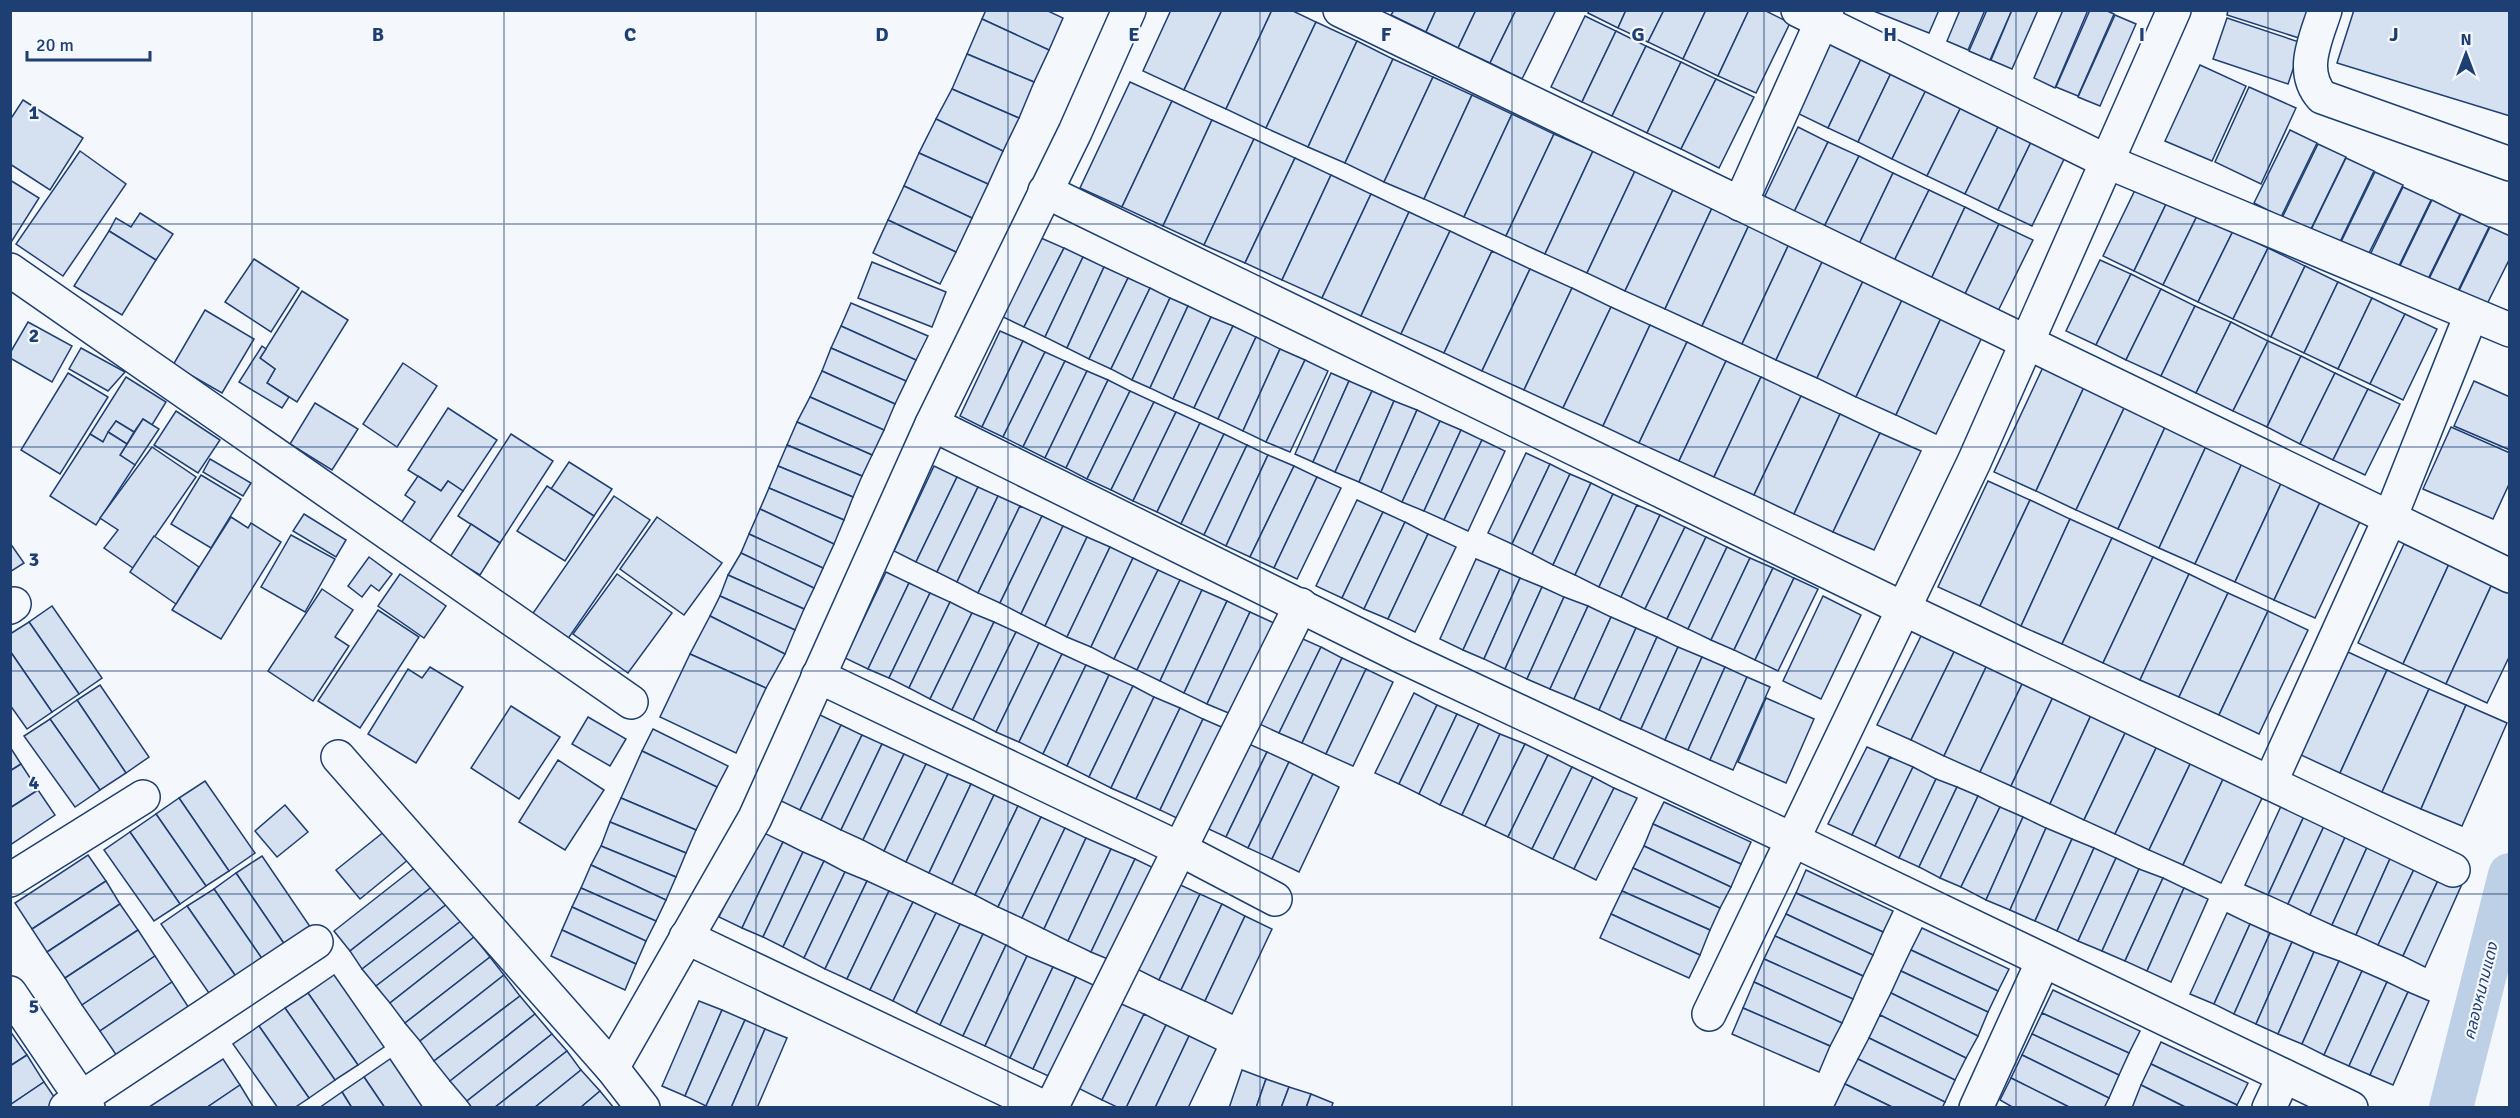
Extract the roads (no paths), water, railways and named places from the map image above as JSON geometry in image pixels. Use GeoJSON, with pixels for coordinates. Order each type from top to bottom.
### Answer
{"type":"FeatureCollection","features":[{"type":"Feature","properties":{"kind":"street"},"geometry":{"type":"LineString","coordinates":[[612,1068],[754,818],[932,424],[1045,191],[1129,10]]}},
{"type":"Feature","properties":{"kind":"street"},"geometry":{"type":"LineString","coordinates":[[1340,10],[2510,576]]}},
{"type":"Feature","properties":{"kind":"street"},"geometry":{"type":"LineString","coordinates":[[1709,1014],[1791,839],[1904,609],[2028,343],[2174,10]]}},
{"type":"Feature","properties":{"kind":"street"},"geometry":{"type":"LineString","coordinates":[[2325,10],[2310,58],[2310,76],[2315,89],[2322,97],[2510,164]]}},
{"type":"Feature","properties":{"kind":"street"},"geometry":{"type":"LineString","coordinates":[[1740,204],[1816,14],[2108,162],[2510,330]]}},
{"type":"Feature","properties":{"kind":"street"},"geometry":{"type":"LineString","coordinates":[[1045,191],[1904,609],[2453,870]]}},
{"type":"Feature","properties":{"kind":"street"},"geometry":{"type":"LineString","coordinates":[[10,270],[631,702]]}},
{"type":"Feature","properties":{"kind":"street"},"geometry":{"type":"LineString","coordinates":[[2270,783],[2390,518],[2471,315]]}},
{"type":"Feature","properties":{"kind":"street"},"geometry":{"type":"LineString","coordinates":[[932,424],[1401,656],[1791,839],[2351,1107]]}},
{"type":"Feature","properties":{"kind":"street"},"geometry":{"type":"LineString","coordinates":[[1051,1107],[1300,605]]}},
{"type":"Feature","properties":{"kind":"street"},"geometry":{"type":"LineString","coordinates":[[818,676],[1178,848],[1275,899]]}},
{"type":"Feature","properties":{"kind":"street"},"geometry":{"type":"LineString","coordinates":[[338,757],[612,1068],[643,1107]]}},
{"type":"Feature","properties":{"kind":"street"},"geometry":{"type":"LineString","coordinates":[[10,880],[143,797]]}},
{"type":"Feature","properties":{"kind":"street"},"geometry":{"type":"LineString","coordinates":[[686,937],[1045,1107]]}},
{"type":"Feature","properties":{"kind":"street"},"geometry":{"type":"LineString","coordinates":[[10,993],[78,1104],[316,942]]}},
{"type":"Feature","properties":{"kind":"street"},"geometry":{"type":"LineString","coordinates":[[1976,1107],[2043,961]]}},
{"type":"Feature","properties":{"kind":"street"},"geometry":{"type":"LineString","coordinates":[[2270,1107],[2284,1076]]}},
{"type":"Feature","properties":{"kind":"waterway","name":"คลองหนามแดง"},"geometry":{"type":"LineString","coordinates":[[2451,1108],[2510,875]]}}]}
